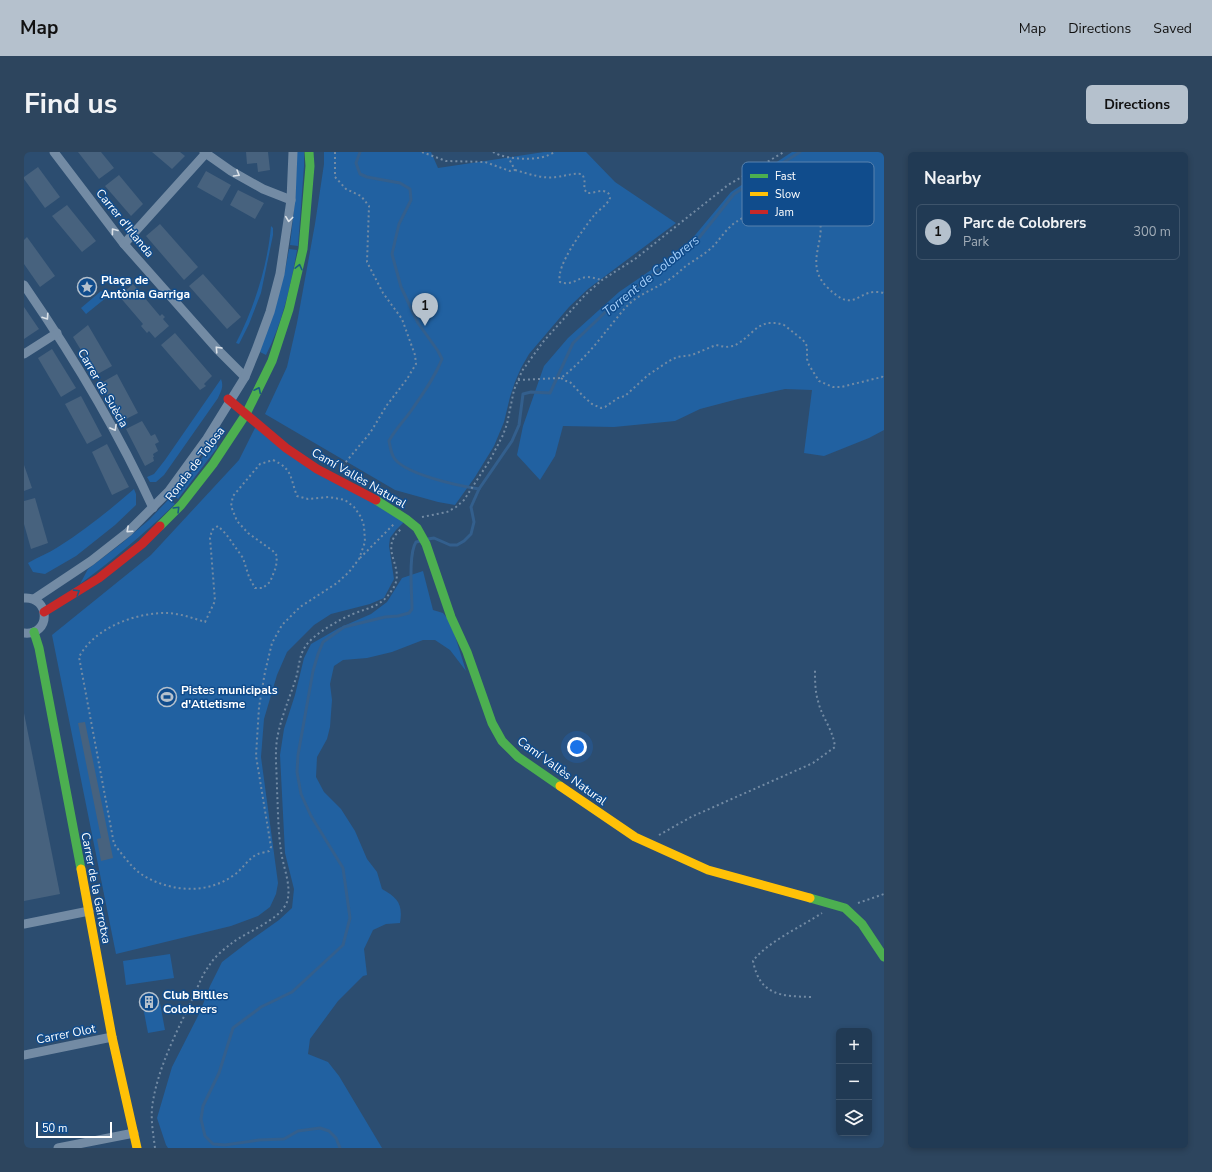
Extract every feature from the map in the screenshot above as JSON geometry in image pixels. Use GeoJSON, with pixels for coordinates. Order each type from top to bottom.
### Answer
{"type":"FeatureCollection","features":[{"type":"Feature","properties":{"kind":"street","name":"Carrer d'Irlanda"},"geometry":{"type":"LineString","coordinates":[[54,152],[124,244],[218,350],[245,377]]}},
{"type":"Feature","properties":{"kind":"street"},"geometry":{"type":"LineString","coordinates":[[124,244],[206,152],[231,171],[263,190],[291,200]]}},
{"type":"Feature","properties":{"kind":"street","name":"Ronda de Tolosa"},"geometry":{"type":"LineString","coordinates":[[34,599],[91,561],[128,532],[153,508],[169,491],[206,440],[229,400],[245,377],[268,318],[280,274],[291,200],[293,152]]}},
{"type":"Feature","properties":{"kind":"street","name":"Ronda de Tolosa"},"geometry":{"type":"LineString","coordinates":[[44,612],[100,578],[142,544],[181,505],[213,464],[246,414],[272,361],[289,309],[303,249],[310,166],[309,152]]}},
{"type":"Feature","properties":{"kind":"street","name":"Carrer de Suècia"},"geometry":{"type":"LineString","coordinates":[[24,285],[57,333],[94,393],[126,450],[153,508]]}},
{"type":"Feature","properties":{"kind":"street"},"geometry":{"type":"LineString","coordinates":[[24,354],[57,333]]}},
{"type":"Feature","properties":{"kind":"street"},"geometry":{"type":"LineString","coordinates":[[229,400],[246,414]]}},
{"type":"Feature","properties":{"kind":"street","name":"Camí Vallès Natural"},"geometry":{"type":"LineString","coordinates":[[246,414],[286,448],[317,469],[371,497],[417,528],[426,544],[451,617],[467,652],[492,723],[502,741],[518,757],[624,830],[646,843],[723,875],[835,904],[845,908],[852,913],[867,929],[884,956]]}},
{"type":"Feature","properties":{"kind":"street"},"geometry":{"type":"LineString","coordinates":[[24,598],[34,599],[42,607],[44,612],[44,622],[41,626],[34,632],[24,633]]}},
{"type":"Feature","properties":{"kind":"street","name":"Carrer de la Garrotxa"},"geometry":{"type":"LineString","coordinates":[[34,632],[39,648],[112,1037],[137,1148]]}},
{"type":"Feature","properties":{"kind":"street"},"geometry":{"type":"LineString","coordinates":[[24,924],[89,911]]}},
{"type":"Feature","properties":{"kind":"street","name":"Carrer Olot"},"geometry":{"type":"LineString","coordinates":[[24,1055],[112,1037]]}},
{"type":"Feature","properties":{"kind":"street"},"geometry":{"type":"LineString","coordinates":[[58,1148],[134,1133]]}},
{"type":"Feature","properties":{"kind":"path"},"geometry":{"type":"LineString","coordinates":[[334,478],[370,433],[387,405],[407,379],[416,364],[415,355],[402,319],[383,293],[367,262],[369,206],[361,196],[346,189],[335,178],[335,152]]}},
{"type":"Feature","properties":{"kind":"path"},"geometry":{"type":"LineString","coordinates":[[422,152],[446,162],[485,162],[510,171],[515,170],[541,177],[556,177],[572,173],[582,174],[585,184],[584,190],[587,193],[591,194],[603,191],[607,192],[610,198],[574,243],[564,260],[559,278],[560,282],[564,284],[572,283],[585,277],[602,280]]}},
{"type":"Feature","properties":{"kind":"path"},"geometry":{"type":"LineString","coordinates":[[493,152],[508,157],[531,158],[550,156],[554,152]]}},
{"type":"Feature","properties":{"kind":"path"},"geometry":{"type":"LineString","coordinates":[[767,162],[784,152]]}},
{"type":"Feature","properties":{"kind":"path"},"geometry":{"type":"LineString","coordinates":[[508,157],[515,170]]}},
{"type":"Feature","properties":{"kind":"path"},"geometry":{"type":"LineString","coordinates":[[359,559],[365,542],[364,526],[361,517],[354,507],[345,500],[329,497],[308,499],[297,496],[291,475],[283,464],[273,460],[260,464],[233,496],[231,506],[237,521],[248,533],[273,551],[277,556],[276,567],[270,582],[263,588],[255,588],[249,577],[243,558],[226,534],[218,526],[212,530],[210,538],[215,601],[205,622],[191,617],[170,613],[150,614],[126,620],[100,633],[84,648],[79,657],[114,844],[140,873],[159,883],[175,887],[193,889],[212,886],[234,875],[257,855],[270,851],[271,847],[256,756],[259,708],[265,672],[272,643],[282,625],[300,607],[337,583],[349,572],[359,559],[405,519],[414,519],[447,512],[464,500],[490,460],[503,435],[507,424],[510,403],[518,380],[531,358],[543,342],[585,295],[602,280],[636,259],[728,185],[742,177]]}},
{"type":"Feature","properties":{"kind":"path"},"geometry":{"type":"LineString","coordinates":[[561,378],[584,356],[629,304],[657,285],[670,279],[687,265],[710,250],[729,228],[742,219]]}},
{"type":"Feature","properties":{"kind":"path"},"geometry":{"type":"LineString","coordinates":[[820,226],[821,235],[816,265],[825,286],[843,300],[851,301],[870,292],[884,293]]}},
{"type":"Feature","properties":{"kind":"path"},"geometry":{"type":"LineString","coordinates":[[518,380],[561,378],[570,382],[592,404],[601,408],[618,398],[625,396],[648,375],[669,361],[677,357],[692,355],[716,345],[734,346],[758,327],[767,323],[784,325],[803,340],[807,346],[807,359],[809,365],[820,381],[833,387],[841,388],[882,376],[884,374]]}},
{"type":"Feature","properties":{"kind":"path"},"geometry":{"type":"LineString","coordinates":[[155,1148],[151,1116],[153,1099],[164,1059],[209,965],[232,943],[250,931],[275,918],[283,910],[287,901],[288,890],[280,839],[276,751],[277,736],[301,656],[305,646],[318,634],[352,614],[379,605],[385,600],[393,589],[397,577],[397,570],[392,554],[392,546],[394,538],[402,528],[405,519]]}},
{"type":"Feature","properties":{"kind":"path"},"geometry":{"type":"LineString","coordinates":[[646,843],[698,813],[813,763],[835,747],[834,738],[818,701],[815,684],[815,670]]}},
{"type":"Feature","properties":{"kind":"path"},"geometry":{"type":"LineString","coordinates":[[845,908],[884,894]]}},
{"type":"Feature","properties":{"kind":"path"},"geometry":{"type":"LineString","coordinates":[[811,997],[779,995],[769,991],[764,987],[754,971],[753,961],[758,954],[772,944],[835,904]]}},
{"type":"Feature","properties":{"kind":"shaded area"},"geometry":{"type":"Polygon","coordinates":[[[297,152],[304,152],[298,246],[290,245],[295,200],[297,152]]]}},
{"type":"Feature","properties":{"kind":"shaded area"},"geometry":{"type":"Polygon","coordinates":[[[324,152],[431,152],[438,168],[544,152],[586,152],[615,182],[676,223],[588,289],[569,307],[529,354],[515,382],[504,422],[494,446],[475,477],[455,505],[438,502],[395,490],[265,414],[287,367],[297,323],[315,224],[324,164],[324,152]]]}},
{"type":"Feature","properties":{"kind":"shaded area"},"geometry":{"type":"Polygon","coordinates":[[[792,152],[884,152],[884,430],[869,438],[824,456],[804,453],[812,390],[785,389],[700,409],[675,421],[614,427],[563,426],[555,456],[540,480],[517,455],[523,426],[544,366],[568,338],[619,292],[686,246],[731,192],[742,185],[742,226],[874,226],[874,162],[777,162],[792,152]]]}},
{"type":"Feature","properties":{"kind":"shaded area"},"geometry":{"type":"Polygon","coordinates":[[[271,226],[273,228],[273,235],[261,293],[249,324],[239,344],[236,343],[249,316],[259,286],[267,256],[271,226]]]}},
{"type":"Feature","properties":{"kind":"shaded area"},"geometry":{"type":"Polygon","coordinates":[[[289,249],[297,250],[292,277],[277,330],[266,355],[260,352],[285,271],[289,249]]]}},
{"type":"Feature","properties":{"kind":"shaded area"},"geometry":{"type":"Polygon","coordinates":[[[101,291],[107,297],[86,314],[81,308],[101,291]]]}},
{"type":"Feature","properties":{"kind":"shaded area"},"geometry":{"type":"Polygon","coordinates":[[[221,379],[222,387],[218,398],[164,475],[156,482],[150,482],[147,477],[154,474],[165,460],[221,379]]]}},
{"type":"Feature","properties":{"kind":"shaded area","name":"Pistes municipals d'Atletisme"},"geometry":{"type":"Polygon","coordinates":[[[257,424],[404,522],[390,538],[389,546],[394,579],[384,598],[370,604],[331,614],[314,625],[287,652],[277,675],[264,719],[261,757],[278,883],[276,894],[270,907],[258,916],[231,926],[116,954],[52,635],[151,555],[239,460],[257,424]]]}},
{"type":"Feature","properties":{"kind":"shaded area"},"geometry":{"type":"Polygon","coordinates":[[[213,443],[217,445],[217,448],[178,499],[173,494],[213,443]]]}},
{"type":"Feature","properties":{"kind":"shaded area"},"geometry":{"type":"Polygon","coordinates":[[[134,489],[136,494],[136,505],[115,525],[76,556],[45,574],[33,572],[28,563],[55,549],[78,534],[134,489]]]}},
{"type":"Feature","properties":{"kind":"shaded area"},"geometry":{"type":"Polygon","coordinates":[[[169,499],[175,504],[129,546],[80,584],[88,569],[149,520],[169,499]]]}},
{"type":"Feature","properties":{"kind":"shaded area"},"geometry":{"type":"Polygon","coordinates":[[[423,571],[433,610],[443,613],[451,623],[466,671],[450,650],[435,640],[423,640],[392,652],[367,658],[343,660],[334,666],[330,684],[332,700],[330,727],[327,739],[317,757],[316,777],[324,792],[341,809],[355,831],[367,859],[377,872],[382,889],[396,899],[401,911],[400,923],[386,924],[373,930],[364,949],[367,975],[363,976],[338,1001],[310,1039],[308,1054],[328,1062],[339,1076],[382,1148],[168,1148],[157,1118],[172,1067],[200,1012],[210,986],[222,962],[279,920],[292,908],[294,889],[285,853],[280,755],[284,729],[295,695],[304,658],[311,644],[339,628],[371,614],[387,602],[402,578],[423,571]]]}},
{"type":"Feature","properties":{"kind":"shaded area"},"geometry":{"type":"Polygon","coordinates":[[[170,954],[174,978],[126,985],[123,961],[170,954]]]}},
{"type":"Feature","properties":{"kind":"shaded area"},"geometry":{"type":"Polygon","coordinates":[[[160,1003],[165,1030],[148,1033],[143,1007],[160,1003]]]}},
{"type":"Feature","properties":{"kind":"building"},"geometry":{"type":"Polygon","coordinates":[[[78,152],[101,152],[114,168],[99,179],[78,152]]]}},
{"type":"Feature","properties":{"kind":"building"},"geometry":{"type":"Polygon","coordinates":[[[152,152],[180,152],[185,156],[172,169],[152,152]]]}},
{"type":"Feature","properties":{"kind":"building"},"geometry":{"type":"Polygon","coordinates":[[[246,152],[268,152],[270,170],[258,172],[257,163],[247,164],[246,152]]]}},
{"type":"Feature","properties":{"kind":"building"},"geometry":{"type":"Polygon","coordinates":[[[38,167],[60,197],[45,208],[24,179],[24,177],[38,167]]]}},
{"type":"Feature","properties":{"kind":"building"},"geometry":{"type":"Polygon","coordinates":[[[206,171],[231,185],[222,201],[197,187],[206,171]]]}},
{"type":"Feature","properties":{"kind":"building"},"geometry":{"type":"Polygon","coordinates":[[[119,175],[143,204],[131,216],[105,186],[119,175]]]}},
{"type":"Feature","properties":{"kind":"building"},"geometry":{"type":"Polygon","coordinates":[[[238,190],[264,203],[255,219],[230,205],[238,190]]]}},
{"type":"Feature","properties":{"kind":"building"},"geometry":{"type":"Polygon","coordinates":[[[67,205],[96,241],[82,252],[52,216],[67,205]]]}},
{"type":"Feature","properties":{"kind":"building"},"geometry":{"type":"Polygon","coordinates":[[[160,224],[198,267],[184,280],[146,236],[160,224]]]}},
{"type":"Feature","properties":{"kind":"building"},"geometry":{"type":"Polygon","coordinates":[[[27,237],[55,276],[40,287],[24,264],[24,240],[27,237]]]}},
{"type":"Feature","properties":{"kind":"building"},"geometry":{"type":"Polygon","coordinates":[[[203,274],[241,317],[227,329],[189,286],[203,274]]]}},
{"type":"Feature","properties":{"kind":"building"},"geometry":{"type":"Polygon","coordinates":[[[133,284],[160,316],[162,314],[165,317],[163,319],[169,326],[155,338],[149,331],[147,333],[141,326],[143,324],[119,296],[133,284]]]}},
{"type":"Feature","properties":{"kind":"building"},"geometry":{"type":"Polygon","coordinates":[[[24,307],[39,329],[24,339],[24,307]]]}},
{"type":"Feature","properties":{"kind":"building"},"geometry":{"type":"Polygon","coordinates":[[[88,325],[112,366],[96,375],[73,337],[88,325]]]}},
{"type":"Feature","properties":{"kind":"building"},"geometry":{"type":"Polygon","coordinates":[[[175,333],[212,376],[204,384],[206,386],[200,390],[161,345],[175,333]]]}},
{"type":"Feature","properties":{"kind":"building"},"geometry":{"type":"Polygon","coordinates":[[[52,349],[76,388],[61,397],[38,358],[52,349]]]}},
{"type":"Feature","properties":{"kind":"building"},"geometry":{"type":"Polygon","coordinates":[[[117,374],[138,413],[122,421],[101,383],[117,374]]]}},
{"type":"Feature","properties":{"kind":"building"},"geometry":{"type":"Polygon","coordinates":[[[81,396],[102,436],[87,444],[65,404],[81,396]]]}},
{"type":"Feature","properties":{"kind":"building"},"geometry":{"type":"Polygon","coordinates":[[[142,421],[151,436],[155,434],[159,442],[155,444],[158,451],[153,454],[154,461],[145,466],[126,429],[142,421]]]}},
{"type":"Feature","properties":{"kind":"building"},"geometry":{"type":"Polygon","coordinates":[[[107,444],[129,487],[112,495],[92,452],[107,444]]]}},
{"type":"Feature","properties":{"kind":"building"},"geometry":{"type":"Polygon","coordinates":[[[24,465],[32,488],[24,491],[24,465]]]}},
{"type":"Feature","properties":{"kind":"building"},"geometry":{"type":"Polygon","coordinates":[[[35,498],[48,543],[31,549],[24,524],[24,501],[35,498]]]}},
{"type":"Feature","properties":{"kind":"building"},"geometry":{"type":"Polygon","coordinates":[[[24,713],[60,894],[24,901],[24,713]]]}},
{"type":"Feature","properties":{"kind":"building"},"geometry":{"type":"Polygon","coordinates":[[[85,722],[113,858],[101,861],[97,839],[101,838],[78,723],[85,722]]]}},
{"type":"Feature","properties":{"kind":"building","name":"Club Bitlles Colobrers"},"geometry":{"type":"Polygon","coordinates":[[[153,999],[154,1004],[144,1006],[143,1000],[153,999]]]}},
{"type":"Feature","properties":{"kind":"waterway"},"geometry":{"type":"LineString","coordinates":[[360,152],[356,163],[360,174],[367,177],[400,183],[410,189],[411,200],[399,224],[392,254],[401,287],[418,323],[442,359],[425,390],[389,441],[393,456],[398,462],[419,474],[446,482],[479,489]]}},
{"type":"Feature","properties":{"kind":"waterway","name":"Torrent de Colobrers"},"geometry":{"type":"LineString","coordinates":[[784,162],[800,152]]}},
{"type":"Feature","properties":{"kind":"waterway","name":"Torrent de Colobrers"},"geometry":{"type":"LineString","coordinates":[[428,539],[434,538],[450,545],[457,545],[471,534],[474,522],[471,507],[479,489],[512,441],[519,425],[523,394],[531,392],[550,393],[573,343],[616,302],[694,244],[734,194],[742,189]]}},
{"type":"Feature","properties":{"kind":"waterway","name":"Torrent de Colobrers"},"geometry":{"type":"LineString","coordinates":[[340,1148],[336,1138],[329,1131],[320,1128],[298,1131],[284,1139],[259,1140],[225,1145],[213,1144],[205,1136],[201,1119],[203,1106],[219,1073],[233,1028],[261,1007],[292,992],[343,945],[350,918],[343,868],[311,816],[301,794],[297,772],[298,755],[313,671],[323,642],[344,627],[409,613],[412,609],[412,555],[416,542],[421,541]]}},
{"type":"Feature","properties":{"kind":"traffic: fast"},"geometry":{"type":"LineString","coordinates":[[160,526],[181,505],[213,464],[246,414],[272,361],[289,309],[303,249],[310,166],[309,152]]}},
{"type":"Feature","properties":{"kind":"traffic: fast"},"geometry":{"type":"LineString","coordinates":[[376,500],[406,519],[417,528],[426,544],[451,617],[467,652],[492,723],[502,741],[518,757],[560,786]]}},
{"type":"Feature","properties":{"kind":"traffic: fast"},"geometry":{"type":"LineString","coordinates":[[34,632],[39,648],[81,869]]}},
{"type":"Feature","properties":{"kind":"traffic: fast"},"geometry":{"type":"LineString","coordinates":[[810,898],[845,908],[862,924],[884,957]]}},
{"type":"Feature","properties":{"kind":"traffic: slow"},"geometry":{"type":"LineString","coordinates":[[560,786],[635,837],[708,870],[810,898]]}},
{"type":"Feature","properties":{"kind":"traffic: slow"},"geometry":{"type":"LineString","coordinates":[[81,869],[112,1037],[137,1148]]}},
{"type":"Feature","properties":{"kind":"traffic: jam"},"geometry":{"type":"LineString","coordinates":[[228,399],[286,448],[317,469],[376,500]]}},
{"type":"Feature","properties":{"kind":"traffic: jam"},"geometry":{"type":"LineString","coordinates":[[44,612],[99,578],[142,544],[160,526]]}},
{"type":"Feature","properties":{"kind":"place","name":"Plaça de Antònia Garriga"},"geometry":{"type":"Point","coordinates":[87,287]}},
{"type":"Feature","properties":{"kind":"place","name":"Parc de Colobrers"},"geometry":{"type":"Point","coordinates":[425,326]}},
{"type":"Feature","properties":{"kind":"place","name":"Pistes municipals d'Atletisme"},"geometry":{"type":"Point","coordinates":[167,697]}},
{"type":"Feature","properties":{"kind":"place","name":"Club Bitlles Colobrers"},"geometry":{"type":"Point","coordinates":[149,1002]}}]}
